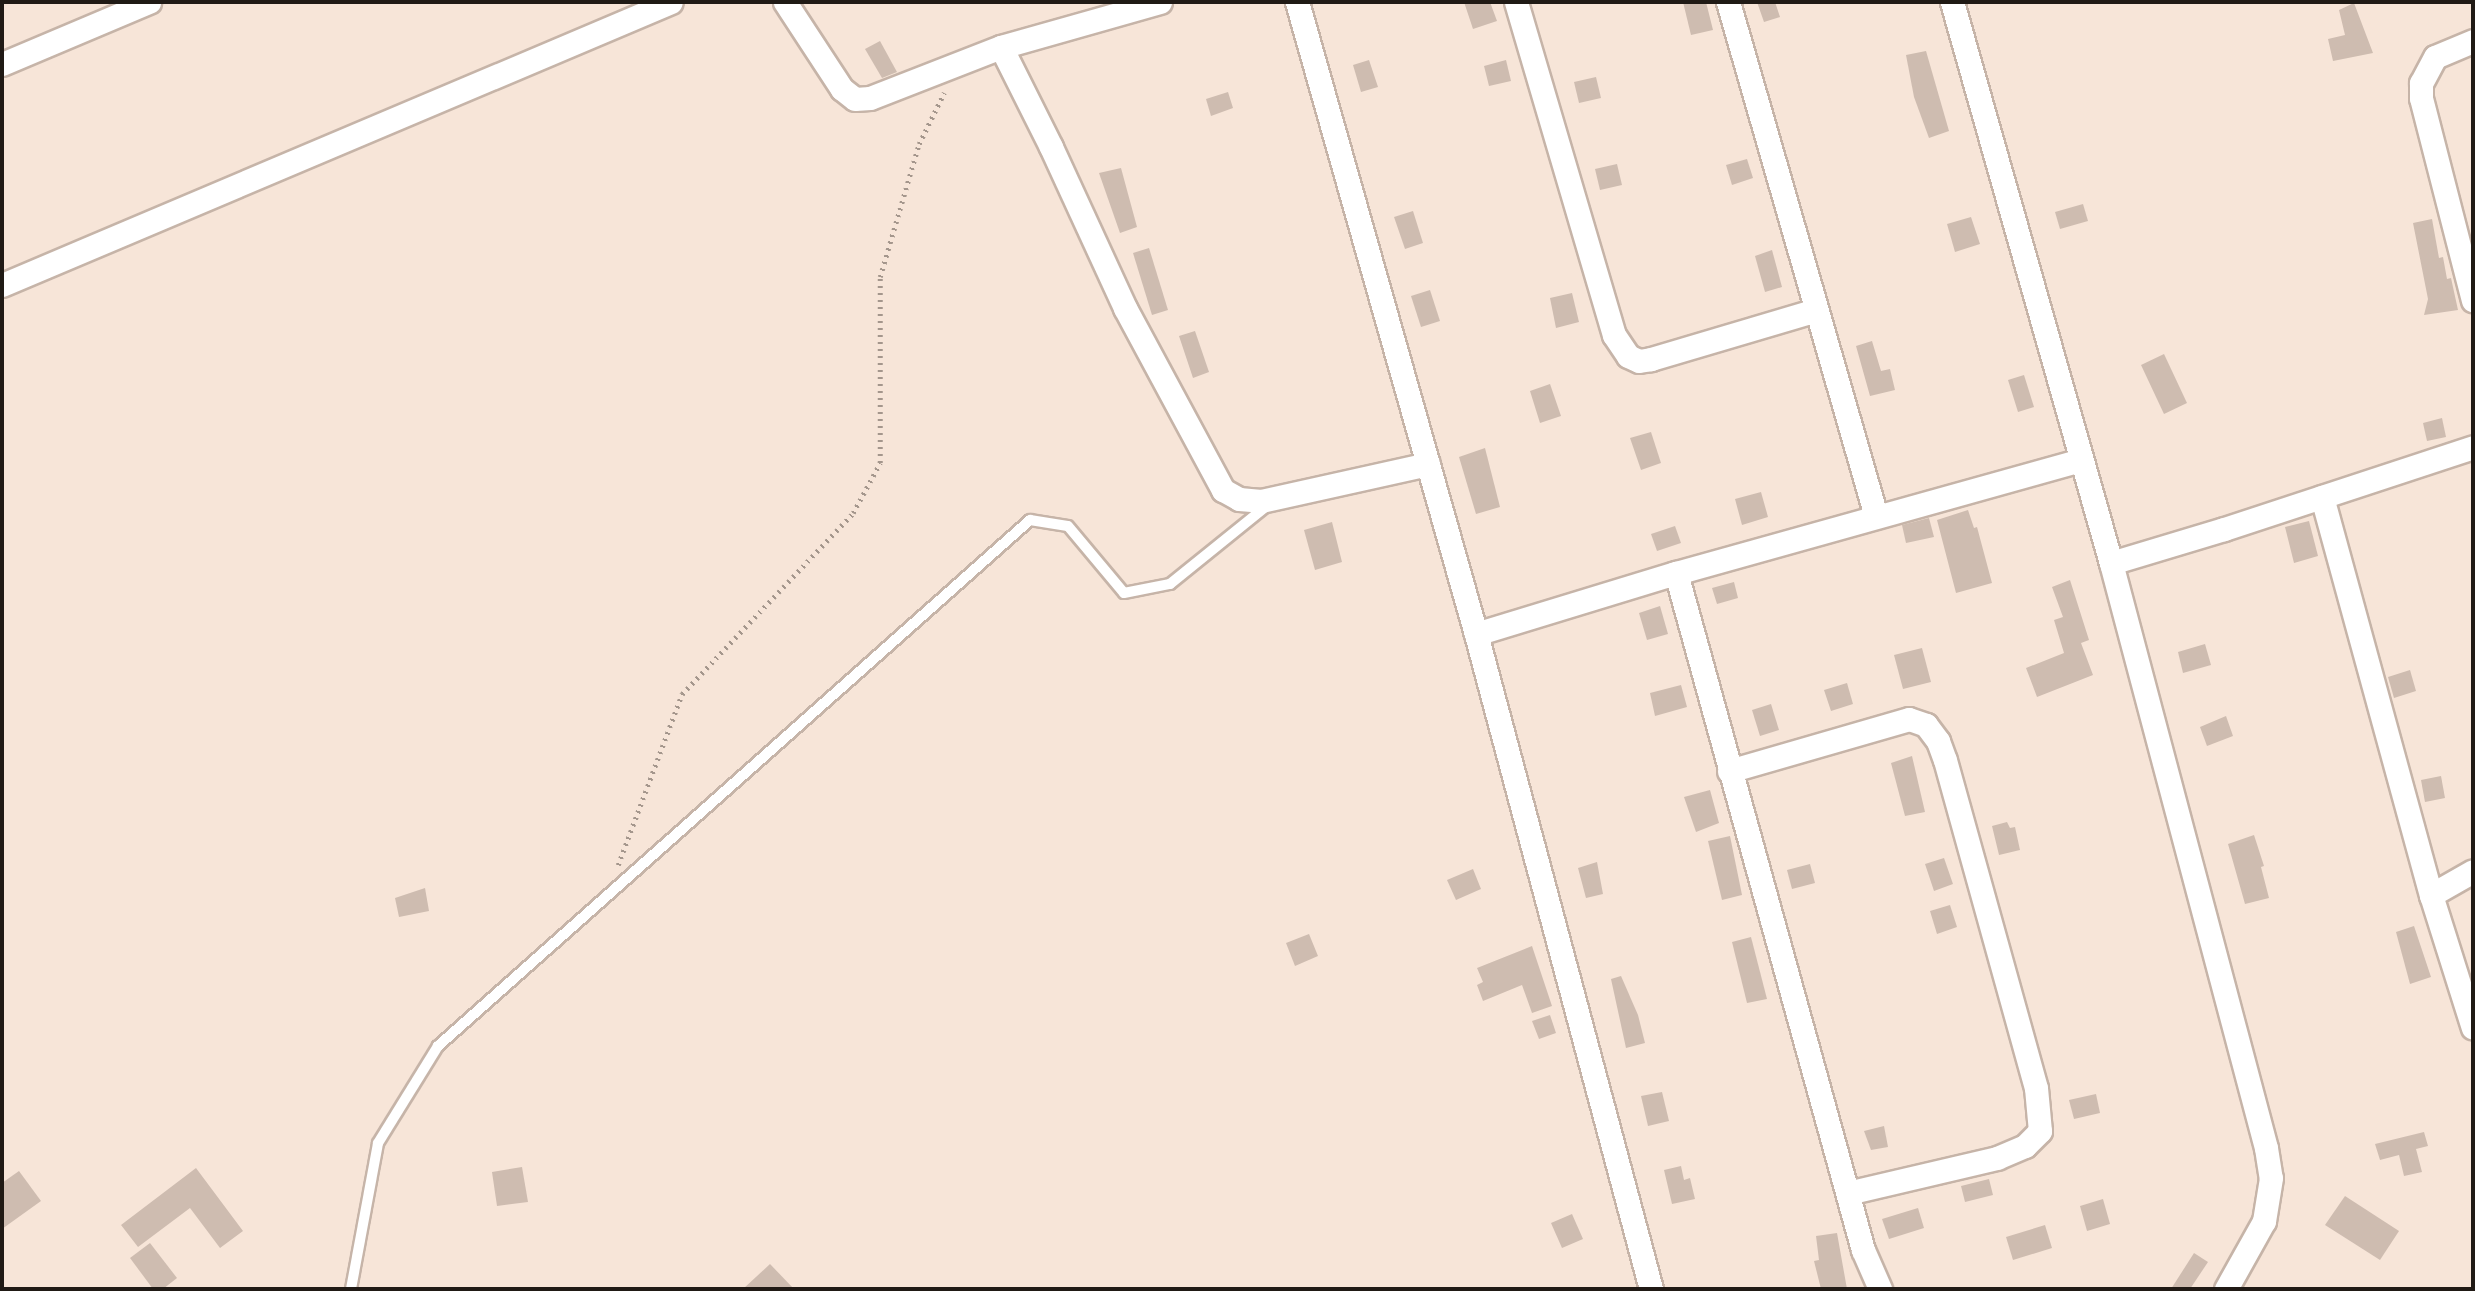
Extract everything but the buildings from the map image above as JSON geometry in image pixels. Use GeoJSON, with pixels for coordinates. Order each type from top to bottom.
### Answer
{"type":"FeatureCollection","features":[{"type":"Feature","properties":{"kind":"street"},"geometry":{"type":"LineString","coordinates":[[2,64],[149,2]]}},
{"type":"Feature","properties":{"kind":"street"},"geometry":{"type":"LineString","coordinates":[[2,285],[671,2]]}},
{"type":"Feature","properties":{"kind":"street"},"geometry":{"type":"LineString","coordinates":[[785,2],[842,89],[855,99],[870,98],[1000,47],[1160,2]]}},
{"type":"Feature","properties":{"kind":"street"},"geometry":{"type":"LineString","coordinates":[[1297,2],[1476,634],[1651,1289]]}},
{"type":"Feature","properties":{"kind":"street"},"geometry":{"type":"LineString","coordinates":[[1516,2],[1615,335],[1628,355],[1639,360],[1651,359],[1815,310]]}},
{"type":"Feature","properties":{"kind":"street"},"geometry":{"type":"LineString","coordinates":[[1728,2],[1876,516]]}},
{"type":"Feature","properties":{"kind":"street"},"geometry":{"type":"LineString","coordinates":[[1952,2],[2111,563],[2270,1168],[2270,1199],[2264,1221],[2226,1289]]}},
{"type":"Feature","properties":{"kind":"street"},"geometry":{"type":"LineString","coordinates":[[2473,41],[2435,57],[2421,83],[2421,99],[2473,300]]}},
{"type":"Feature","properties":{"kind":"street"},"geometry":{"type":"LineString","coordinates":[[1000,47],[1051,146],[1125,308],[1223,490],[1239,499],[1276,499],[1428,464]]}},
{"type":"Feature","properties":{"kind":"street"},"geometry":{"type":"LineString","coordinates":[[2111,563],[2322,498],[2473,446]]}},
{"type":"Feature","properties":{"kind":"street"},"geometry":{"type":"LineString","coordinates":[[1476,634],[1676,573],[2081,460]]}},
{"type":"Feature","properties":{"kind":"street"},"geometry":{"type":"LineString","coordinates":[[2322,498],[2431,895],[2473,1028]]}},
{"type":"Feature","properties":{"kind":"street"},"geometry":{"type":"LineString","coordinates":[[1676,573],[1863,1250],[1880,1289]]}},
{"type":"Feature","properties":{"kind":"street"},"geometry":{"type":"LineString","coordinates":[[1729,771],[1909,719],[1926,725],[1938,741],[1948,773],[2036,1088],[2040,1131],[2025,1146],[1997,1158],[1848,1193]]}},
{"type":"Feature","properties":{"kind":"street"},"geometry":{"type":"LineString","coordinates":[[2431,895],[2473,871]]}},
{"type":"Feature","properties":{"kind":"lane"},"geometry":{"type":"LineString","coordinates":[[351,1289],[378,1143],[438,1046],[1030,520],[1068,526],[1124,593],[1170,584],[1276,499]]}},
{"type":"Feature","properties":{"kind":"path"},"geometry":{"type":"LineString","coordinates":[[606,899],[682,694],[853,513],[880,463],[880,276],[919,144],[962,62]]}}]}
